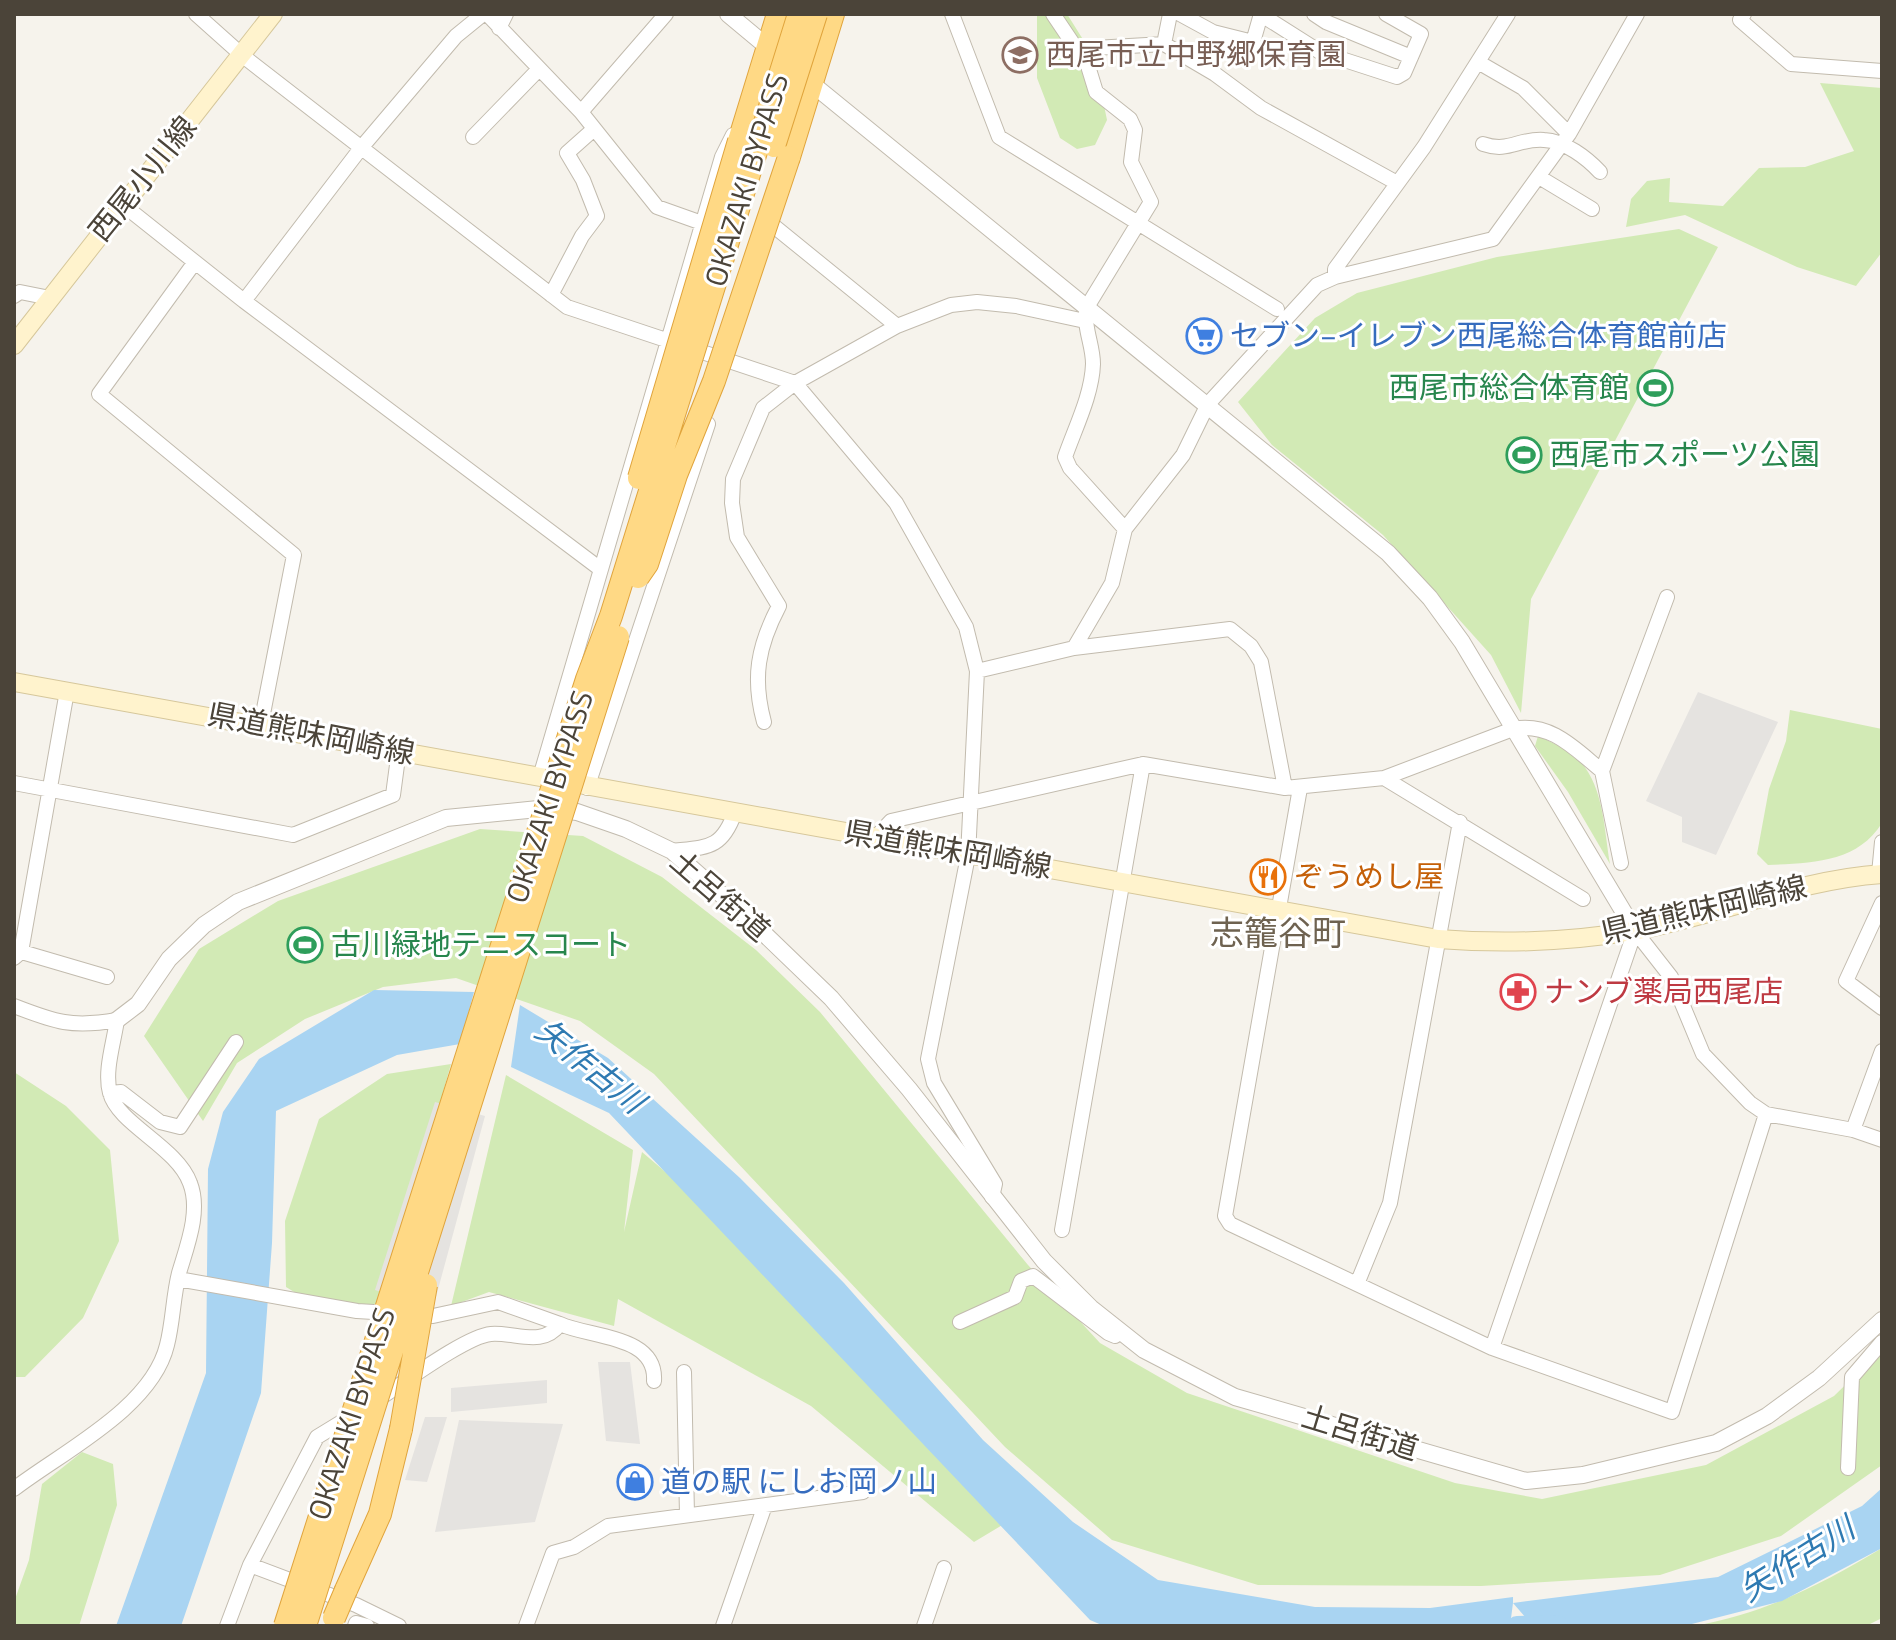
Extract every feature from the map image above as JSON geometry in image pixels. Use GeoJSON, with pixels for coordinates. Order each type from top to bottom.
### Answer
{"type":"FeatureCollection","features":[{"type":"Feature","properties":{"kind":"highway"},"geometry":{"type":"LineString","coordinates":[[611,616],[613,573],[670,365],[778,14]]}},
{"type":"Feature","properties":{"kind":"highway","name":"OKAZAKI BYPASS"},"geometry":{"type":"LineString","coordinates":[[285,1626],[582,694],[611,616],[799,14]]}},
{"type":"Feature","properties":{"kind":"highway","name":"OKAZAKI BYPASS"},"geometry":{"type":"LineString","coordinates":[[305,1626],[816,14]]}},
{"type":"Feature","properties":{"kind":"highway"},"geometry":{"type":"LineString","coordinates":[[638,577],[647,564],[676,475],[714,381],[800,124],[833,14]]}},
{"type":"Feature","properties":{"kind":"highway"},"geometry":{"type":"LineString","coordinates":[[340,1623],[346,1590],[380,1514],[401,1429],[421,1305],[475,1109],[471,1099]]}},
{"type":"Feature","properties":{"kind":"highway"},"geometry":{"type":"LineString","coordinates":[[276,1626],[295,1572],[305,1564]]}},
{"type":"Feature","properties":{"kind":"main road","name":"西尾小川線"},"geometry":{"type":"LineString","coordinates":[[14,345],[273,14]]}},
{"type":"Feature","properties":{"kind":"main road","name":"県道熊味岡崎線"},"geometry":{"type":"LineString","coordinates":[[14,682],[261,724],[587,788],[1438,939],[1504,943],[1635,931],[1756,897],[1880,874]]}},
{"type":"Feature","properties":{"kind":"street"},"geometry":{"type":"LineString","coordinates":[[196,14],[243,56],[567,307],[795,383],[896,503],[966,627],[977,671],[968,856],[928,1059],[934,1083],[995,1184],[992,1197]]}},
{"type":"Feature","properties":{"kind":"street"},"geometry":{"type":"LineString","coordinates":[[244,301],[361,148],[456,36],[485,14],[581,112],[657,207],[702,223]]}},
{"type":"Feature","properties":{"kind":"street"},"geometry":{"type":"LineString","coordinates":[[499,28],[506,14]]}},
{"type":"Feature","properties":{"kind":"street"},"geometry":{"type":"LineString","coordinates":[[581,112],[666,14]]}},
{"type":"Feature","properties":{"kind":"street"},"geometry":{"type":"LineString","coordinates":[[728,14],[1086,314],[1208,404],[1388,553],[1430,598],[1462,642],[1635,931],[1671,977],[1703,1054],[1750,1103],[1766,1114],[1853,1130],[1882,1140]]}},
{"type":"Feature","properties":{"kind":"street"},"geometry":{"type":"LineString","coordinates":[[952,14],[999,137],[1277,309]]}},
{"type":"Feature","properties":{"kind":"street"},"geometry":{"type":"LineString","coordinates":[[1053,14],[1088,66],[1096,92],[1120,108],[1135,130],[1131,162],[1151,202],[1086,314],[1093,362],[1089,386],[1065,457],[1070,468],[1125,529]]}},
{"type":"Feature","properties":{"kind":"street"},"geometry":{"type":"LineString","coordinates":[[1164,44],[1170,14]]}},
{"type":"Feature","properties":{"kind":"street"},"geometry":{"type":"LineString","coordinates":[[1180,14],[1213,32],[1253,42],[1260,14],[1311,46],[1386,76],[1397,77],[1404,73],[1421,34],[1386,14]]}},
{"type":"Feature","properties":{"kind":"street"},"geometry":{"type":"LineString","coordinates":[[1335,277],[1335,269],[1397,183],[1508,14]]}},
{"type":"Feature","properties":{"kind":"street"},"geometry":{"type":"LineString","coordinates":[[1074,648],[1112,583],[1125,529],[1183,455],[1208,404],[1317,285],[1335,277],[1493,239],[1565,139],[1637,14]]}},
{"type":"Feature","properties":{"kind":"street"},"geometry":{"type":"LineString","coordinates":[[1744,14],[1740,20],[1791,64],[1881,66]]}},
{"type":"Feature","properties":{"kind":"street"},"geometry":{"type":"LineString","coordinates":[[1311,46],[1324,17],[1411,57]]}},
{"type":"Feature","properties":{"kind":"street"},"geometry":{"type":"LineString","coordinates":[[1077,49],[1164,44],[1215,74],[1261,108],[1397,183]]}},
{"type":"Feature","properties":{"kind":"street"},"geometry":{"type":"LineString","coordinates":[[1478,62],[1523,88],[1565,139],[1600,172]]}},
{"type":"Feature","properties":{"kind":"street"},"geometry":{"type":"LineString","coordinates":[[473,137],[539,69]]}},
{"type":"Feature","properties":{"kind":"street"},"geometry":{"type":"LineString","coordinates":[[587,788],[676,514],[732,360],[775,227],[801,142],[800,124]]}},
{"type":"Feature","properties":{"kind":"street"},"geometry":{"type":"LineString","coordinates":[[551,295],[582,236],[597,216],[583,180],[567,153],[594,129]]}},
{"type":"Feature","properties":{"kind":"street"},"geometry":{"type":"LineString","coordinates":[[540,777],[702,223],[729,139],[741,134]]}},
{"type":"Feature","properties":{"kind":"street"},"geometry":{"type":"LineString","coordinates":[[1483,144],[1498,151],[1545,140],[1565,139]]}},
{"type":"Feature","properties":{"kind":"street"},"geometry":{"type":"LineString","coordinates":[[1539,177],[1592,209]]}},
{"type":"Feature","properties":{"kind":"street"},"geometry":{"type":"LineString","coordinates":[[122,204],[244,301],[599,568]]}},
{"type":"Feature","properties":{"kind":"street"},"geometry":{"type":"LineString","coordinates":[[775,227],[897,326]]}},
{"type":"Feature","properties":{"kind":"street"},"geometry":{"type":"LineString","coordinates":[[195,262],[99,394],[294,555],[261,724]]}},
{"type":"Feature","properties":{"kind":"street"},"geometry":{"type":"LineString","coordinates":[[14,296],[20,292],[50,298]]}},
{"type":"Feature","properties":{"kind":"street"},"geometry":{"type":"LineString","coordinates":[[764,722],[756,672],[763,636],[779,606],[737,537],[733,479],[763,408],[795,383],[897,326],[951,305],[977,302],[1086,314]]}},
{"type":"Feature","properties":{"kind":"street"},"geometry":{"type":"LineString","coordinates":[[1621,863],[1602,771],[1667,597]]}},
{"type":"Feature","properties":{"kind":"street"},"geometry":{"type":"LineString","coordinates":[[977,671],[1074,648],[1230,629],[1251,646],[1261,662],[1293,788],[1279,911],[1225,1216],[1230,1224],[1492,1348],[1672,1412],[1766,1114]]}},
{"type":"Feature","properties":{"kind":"street"},"geometry":{"type":"LineString","coordinates":[[67,691],[52,789],[16,953],[107,977]]}},
{"type":"Feature","properties":{"kind":"street"},"geometry":{"type":"LineString","coordinates":[[876,837],[891,821],[1143,764],[1293,788],[1384,778],[1513,729],[1535,725],[1567,742],[1602,771]]}},
{"type":"Feature","properties":{"kind":"street"},"geometry":{"type":"LineString","coordinates":[[14,783],[293,835],[393,795],[399,750]]}},
{"type":"Feature","properties":{"kind":"street"},"geometry":{"type":"LineString","coordinates":[[1062,1230],[1143,764]]}},
{"type":"Feature","properties":{"kind":"street"},"geometry":{"type":"LineString","coordinates":[[1384,778],[1583,899]]}},
{"type":"Feature","properties":{"kind":"street","name":"土呂街道"},"geometry":{"type":"LineString","coordinates":[[117,1020],[138,1004],[169,959],[204,925],[238,902],[446,818],[548,808],[577,812],[626,829],[672,851],[831,998],[909,1089],[1044,1261],[1091,1308],[1144,1350],[1235,1397],[1526,1481],[1583,1475],[1716,1443],[1788,1401],[1882,1320]]}},
{"type":"Feature","properties":{"kind":"street"},"geometry":{"type":"LineString","coordinates":[[672,851],[708,847],[727,835],[735,812]]}},
{"type":"Feature","properties":{"kind":"street"},"geometry":{"type":"LineString","coordinates":[[1357,1284],[1390,1203],[1460,822]]}},
{"type":"Feature","properties":{"kind":"street"},"geometry":{"type":"LineString","coordinates":[[1880,874],[1882,842]]}},
{"type":"Feature","properties":{"kind":"street"},"geometry":{"type":"LineString","coordinates":[[1882,903],[1846,981],[1882,1008]]}},
{"type":"Feature","properties":{"kind":"street"},"geometry":{"type":"LineString","coordinates":[[1492,1348],[1635,931]]}},
{"type":"Feature","properties":{"kind":"street"},"geometry":{"type":"LineString","coordinates":[[14,1006],[49,1019],[100,1030],[113,1046]]}},
{"type":"Feature","properties":{"kind":"street"},"geometry":{"type":"LineString","coordinates":[[14,1489],[125,1409],[148,1382],[167,1348],[178,1279],[193,1218],[191,1184],[171,1155],[116,1105],[110,1093],[117,1020],[83,1026]]}},
{"type":"Feature","properties":{"kind":"street"},"geometry":{"type":"LineString","coordinates":[[110,1093],[121,1092],[160,1122],[180,1127],[236,1042]]}},
{"type":"Feature","properties":{"kind":"street"},"geometry":{"type":"LineString","coordinates":[[1853,1130],[1882,1051]]}},
{"type":"Feature","properties":{"kind":"street"},"geometry":{"type":"LineString","coordinates":[[960,1322],[1015,1297],[1021,1281],[1030,1276],[1108,1333],[1115,1336],[1121,1332]]}},
{"type":"Feature","properties":{"kind":"street"},"geometry":{"type":"LineString","coordinates":[[178,1279],[357,1311],[433,1316],[498,1302],[560,1324],[631,1343],[649,1359],[654,1381]]}},
{"type":"Feature","properties":{"kind":"street"},"geometry":{"type":"LineString","coordinates":[[227,1626],[250,1565],[317,1437],[466,1344],[488,1334],[542,1338],[553,1334],[560,1324]]}},
{"type":"Feature","properties":{"kind":"street"},"geometry":{"type":"LineString","coordinates":[[1848,1468],[1852,1377],[1882,1342]]}},
{"type":"Feature","properties":{"kind":"street"},"geometry":{"type":"LineString","coordinates":[[684,1372],[687,1515]]}},
{"type":"Feature","properties":{"kind":"street"},"geometry":{"type":"LineString","coordinates":[[526,1626],[553,1553],[574,1547],[608,1526],[764,1508],[863,1492]]}},
{"type":"Feature","properties":{"kind":"street"},"geometry":{"type":"LineString","coordinates":[[723,1626],[764,1508]]}},
{"type":"Feature","properties":{"kind":"street"},"geometry":{"type":"LineString","coordinates":[[250,1565],[356,1605],[399,1626]]}},
{"type":"Feature","properties":{"kind":"street"},"geometry":{"type":"LineString","coordinates":[[924,1626],[944,1568]]}},
{"type":"Feature","properties":{"kind":"street"},"geometry":{"type":"LineString","coordinates":[[340,1623],[367,1626]]}},
{"type":"Feature","properties":{"kind":"green space"},"geometry":{"type":"Polygon","coordinates":[[[1037,14],[1067,14],[1094,57],[1107,120],[1095,145],[1077,149],[1060,138],[1037,78],[1037,14]]]}},
{"type":"Feature","properties":{"kind":"green space"},"geometry":{"type":"Polygon","coordinates":[[[1820,83],[1882,88],[1882,252],[1856,286],[1797,267],[1685,215],[1626,227],[1631,199],[1647,181],[1670,178],[1669,202],[1723,206],[1759,168],[1805,167],[1854,151],[1820,83]]]}},
{"type":"Feature","properties":{"kind":"green space"},"geometry":{"type":"Polygon","coordinates":[[[1679,229],[1718,247],[1531,599],[1521,713],[1491,655],[1383,535],[1272,445],[1238,402],[1315,318],[1357,293],[1497,257],[1679,229]]]}},
{"type":"Feature","properties":{"kind":"green space"},"geometry":{"type":"Polygon","coordinates":[[[1790,710],[1882,729],[1882,823],[1860,846],[1846,853],[1816,861],[1768,865],[1757,854],[1769,789],[1786,741],[1790,710]]]}},
{"type":"Feature","properties":{"kind":"green space"},"geometry":{"type":"Polygon","coordinates":[[[1538,736],[1572,754],[1592,780],[1601,807],[1610,864],[1568,792],[1535,746],[1538,736]]]}},
{"type":"Feature","properties":{"kind":"green space"},"geometry":{"type":"Polygon","coordinates":[[[480,829],[583,836],[662,877],[756,950],[820,1012],[1028,1265],[1100,1343],[1187,1393],[1455,1483],[1542,1499],[1706,1465],[1834,1396],[1882,1349],[1882,1465],[1781,1536],[1660,1575],[1481,1586],[1258,1585],[1112,1540],[1005,1447],[654,1074],[580,1021],[456,978],[383,987],[305,1019],[237,1063],[203,1121],[144,1036],[199,949],[278,901],[480,829]]]}},
{"type":"Feature","properties":{"kind":"green space"},"geometry":{"type":"Polygon","coordinates":[[[451,1064],[381,1310],[304,1298],[286,1287],[285,1221],[319,1119],[387,1074],[451,1064]]]}},
{"type":"Feature","properties":{"kind":"green space"},"geometry":{"type":"Polygon","coordinates":[[[14,1072],[66,1106],[110,1150],[119,1241],[83,1318],[25,1377],[14,1377],[14,1072]]]}},
{"type":"Feature","properties":{"kind":"green space"},"geometry":{"type":"Polygon","coordinates":[[[506,1075],[633,1150],[624,1232],[642,1152],[802,1288],[1004,1524],[974,1542],[811,1406],[618,1299],[614,1326],[489,1292],[451,1306],[506,1075]]]}},
{"type":"Feature","properties":{"kind":"green space"},"geometry":{"type":"Polygon","coordinates":[[[82,1452],[113,1464],[117,1505],[79,1626],[14,1626],[14,1602],[29,1560],[42,1484],[82,1452]]]}},
{"type":"Feature","properties":{"kind":"green space"},"geometry":{"type":"Polygon","coordinates":[[[1882,1548],[1882,1618],[1866,1626],[1693,1626],[1767,1606],[1837,1574],[1882,1548]]]}},
{"type":"Feature","properties":{"kind":"shaded area"},"geometry":{"type":"Polygon","coordinates":[[[1698,692],[1778,722],[1716,855],[1682,842],[1682,817],[1646,801],[1698,692]]]}},
{"type":"Feature","properties":{"kind":"shaded area"},"geometry":{"type":"Polygon","coordinates":[[[435,1102],[485,1116],[433,1308],[375,1290],[435,1102]]]}},
{"type":"Feature","properties":{"kind":"shaded area"},"geometry":{"type":"Polygon","coordinates":[[[598,1362],[630,1362],[640,1444],[606,1441],[598,1362]]]}},
{"type":"Feature","properties":{"kind":"shaded area"},"geometry":{"type":"Polygon","coordinates":[[[547,1380],[547,1403],[451,1412],[451,1388],[547,1380]]]}},
{"type":"Feature","properties":{"kind":"shaded area"},"geometry":{"type":"Polygon","coordinates":[[[425,1417],[447,1417],[427,1482],[405,1480],[425,1417]]]}},
{"type":"Feature","properties":{"kind":"shaded area"},"geometry":{"type":"Polygon","coordinates":[[[459,1420],[563,1424],[535,1522],[435,1532],[459,1420]]]}},
{"type":"Feature","properties":{"kind":"water"},"geometry":{"type":"Polygon","coordinates":[[[374,990],[474,992],[460,1044],[397,1055],[276,1111],[272,1243],[261,1393],[181,1626],[116,1626],[206,1373],[208,1169],[223,1112],[259,1059],[374,990]]]}},
{"type":"Feature","properties":{"kind":"water"},"geometry":{"type":"Polygon","coordinates":[[[520,1005],[608,1058],[740,1178],[844,1283],[983,1440],[1073,1522],[1158,1580],[1315,1607],[1430,1608],[1513,1597],[1510,1626],[1104,1626],[1090,1620],[609,1113],[511,1067],[520,1005]]]}},
{"type":"Feature","properties":{"kind":"water"},"geometry":{"type":"Polygon","coordinates":[[[1882,1488],[1882,1548],[1782,1601],[1684,1626],[1533,1626],[1513,1603],[1718,1577],[1862,1506],[1882,1488]]]}},
{"type":"Feature","properties":{"kind":"waterway","name":"矢作古川"},"geometry":{"type":"LineString","coordinates":[[1517,1626],[1558,1625]]}},
{"type":"Feature","properties":{"kind":"place","name":"西尾市立中野郷保育園"},"geometry":{"type":"Point","coordinates":[1020,55]}},
{"type":"Feature","properties":{"kind":"place","name":"セブン−イレブン西尾総合体育館前店"},"geometry":{"type":"Point","coordinates":[1204,336]}},
{"type":"Feature","properties":{"kind":"place","name":"西尾市総合体育館"},"geometry":{"type":"Point","coordinates":[1655,388]}},
{"type":"Feature","properties":{"kind":"place","name":"西尾市スポーツ公園"},"geometry":{"type":"Point","coordinates":[1524,455]}},
{"type":"Feature","properties":{"kind":"place","name":"ぞうめし屋"},"geometry":{"type":"Point","coordinates":[1268,877]}},
{"type":"Feature","properties":{"kind":"place","name":"古川緑地テニスコート"},"geometry":{"type":"Point","coordinates":[305,945]}},
{"type":"Feature","properties":{"kind":"place","name":"ナンブ薬局西尾店"},"geometry":{"type":"Point","coordinates":[1518,992]}},
{"type":"Feature","properties":{"kind":"place","name":"道の駅 にしお岡ノ山"},"geometry":{"type":"Point","coordinates":[635,1482]}},
{"type":"Feature","properties":{"kind":"district","name":"志籠谷町"},"geometry":{"type":"Point","coordinates":[1278,933]}}]}
